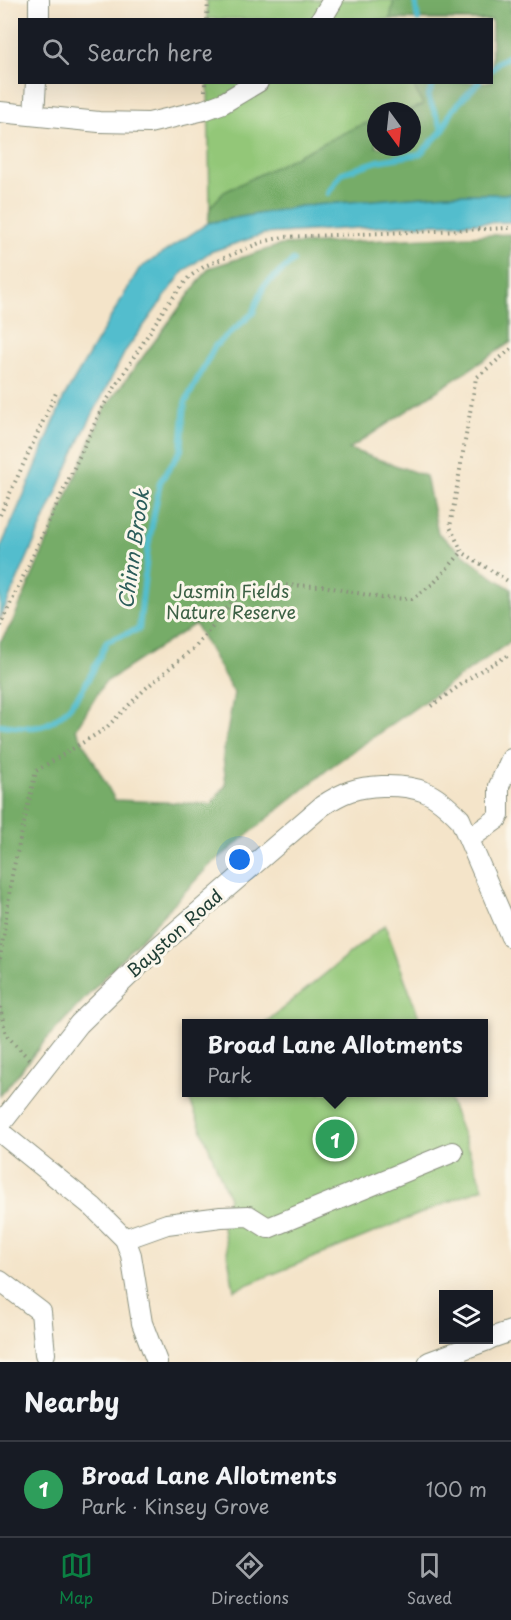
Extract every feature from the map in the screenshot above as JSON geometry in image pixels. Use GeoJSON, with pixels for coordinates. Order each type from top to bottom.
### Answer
{"type":"FeatureCollection","features":[{"type":"Feature","properties":{"kind":"street"},"geometry":{"type":"LineString","coordinates":[[39,0],[39,18]]}},
{"type":"Feature","properties":{"kind":"street"},"geometry":{"type":"LineString","coordinates":[[322,18],[333,0]]}},
{"type":"Feature","properties":{"kind":"street"},"geometry":{"type":"LineString","coordinates":[[34,115],[36,84]]}},
{"type":"Feature","properties":{"kind":"street"},"geometry":{"type":"LineString","coordinates":[[0,112],[99,122],[149,123],[204,110],[232,98],[255,84]]}},
{"type":"Feature","properties":{"kind":"street"},"geometry":{"type":"LineString","coordinates":[[469,839],[497,819],[499,786],[511,759]]}},
{"type":"Feature","properties":{"kind":"street","name":"Bayston Road"},"geometry":{"type":"LineString","coordinates":[[0,1125],[79,1024],[158,947],[321,806],[342,793],[363,787],[408,786],[446,804],[460,819],[511,937]]}},
{"type":"Feature","properties":{"kind":"street"},"geometry":{"type":"LineString","coordinates":[[0,1132],[93,1207],[125,1239],[131,1255],[142,1323],[157,1362]]}},
{"type":"Feature","properties":{"kind":"street"},"geometry":{"type":"LineString","coordinates":[[125,1239],[167,1224],[221,1217],[249,1216],[268,1228],[453,1152]]}},
{"type":"Feature","properties":{"kind":"street"},"geometry":{"type":"LineString","coordinates":[[0,1281],[40,1311],[45,1354]]}},
{"type":"Feature","properties":{"kind":"street"},"geometry":{"type":"LineString","coordinates":[[493,1337],[511,1331]]}},
{"type":"Feature","properties":{"kind":"street"},"geometry":{"type":"LineString","coordinates":[[429,1362],[475,1344]]}},
{"type":"Feature","properties":{"kind":"path"},"geometry":{"type":"LineString","coordinates":[[207,18],[208,0]]}},
{"type":"Feature","properties":{"kind":"path"},"geometry":{"type":"LineString","coordinates":[[0,626],[102,408],[166,306],[189,277],[221,258],[262,242],[283,237],[511,228]]}},
{"type":"Feature","properties":{"kind":"path"},"geometry":{"type":"LineString","coordinates":[[511,349],[489,365],[477,378],[450,527],[462,552],[511,583]]}},
{"type":"Feature","properties":{"kind":"path"},"geometry":{"type":"LineString","coordinates":[[0,515],[56,393]]}},
{"type":"Feature","properties":{"kind":"path"},"geometry":{"type":"LineString","coordinates":[[0,959],[12,875],[36,771],[105,729],[145,689],[196,646],[233,601],[273,585],[322,586],[382,598],[412,599],[434,583],[462,552]]}},
{"type":"Feature","properties":{"kind":"path"},"geometry":{"type":"LineString","coordinates":[[431,706],[480,671],[511,654]]}},
{"type":"Feature","properties":{"kind":"path"},"geometry":{"type":"LineString","coordinates":[[0,1007],[6,1035],[42,1072]]}},
{"type":"Feature","properties":{"kind":"green space"},"geometry":{"type":"Polygon","coordinates":[[[207,0],[511,0],[511,91],[448,194],[302,206],[208,223],[210,207],[208,84],[493,84],[493,18],[207,18],[207,0]]]}},
{"type":"Feature","properties":{"kind":"green space"},"geometry":{"type":"Polygon","coordinates":[[[394,0],[511,0],[511,194],[448,194],[302,206],[208,223],[210,207],[224,192],[367,123],[367,156],[421,156],[421,106],[423,105],[412,84],[493,84],[493,18],[390,18],[394,0]]]}},
{"type":"Feature","properties":{"kind":"green space","name":"Jasmin Fields Nature Reserve"},"geometry":{"type":"Polygon","coordinates":[[[511,234],[511,342],[349,449],[426,476],[438,533],[487,573],[511,589],[511,641],[332,766],[208,867],[43,1043],[0,1096],[0,642],[12,623],[105,408],[209,268],[281,245],[511,234]],[[195,624],[104,683],[76,729],[115,800],[211,804],[226,785],[223,756],[234,693],[195,624]]]}},
{"type":"Feature","properties":{"kind":"green space"},"geometry":{"type":"Polygon","coordinates":[[[385,925],[420,1019],[270,1019],[385,925]]]}},
{"type":"Feature","properties":{"kind":"green space"},"geometry":{"type":"Polygon","coordinates":[[[189,1097],[449,1097],[483,1188],[234,1290],[221,1217],[229,1198],[189,1097]]]}},
{"type":"Feature","properties":{"kind":"water"},"geometry":{"type":"Polygon","coordinates":[[[448,194],[511,194],[511,222],[404,225],[264,234],[210,252],[183,272],[126,350],[82,435],[0,619],[0,549],[64,397],[139,269],[208,223],[302,206],[448,194]]]}},
{"type":"Feature","properties":{"kind":"waterway"},"geometry":{"type":"LineString","coordinates":[[415,0],[418,18]]}},
{"type":"Feature","properties":{"kind":"waterway","name":"Chinn Brook"},"geometry":{"type":"LineString","coordinates":[[493,68],[498,62],[511,55]]}},
{"type":"Feature","properties":{"kind":"waterway"},"geometry":{"type":"LineString","coordinates":[[433,84],[428,97],[443,130]]}},
{"type":"Feature","properties":{"kind":"waterway","name":"Chinn Brook"},"geometry":{"type":"LineString","coordinates":[[328,193],[342,173],[378,161],[420,154],[443,130],[452,110],[477,84]]}},
{"type":"Feature","properties":{"kind":"waterway","name":"Chinn Brook"},"geometry":{"type":"LineString","coordinates":[[0,725],[36,727],[58,718],[76,699],[107,641],[139,629],[148,547],[160,482],[181,450],[185,403],[215,346],[253,313],[264,286],[293,261]]}},
{"type":"Feature","properties":{"kind":"place","name":"Broad Lane Allotments"},"geometry":{"type":"Point","coordinates":[335,1139]}}]}
